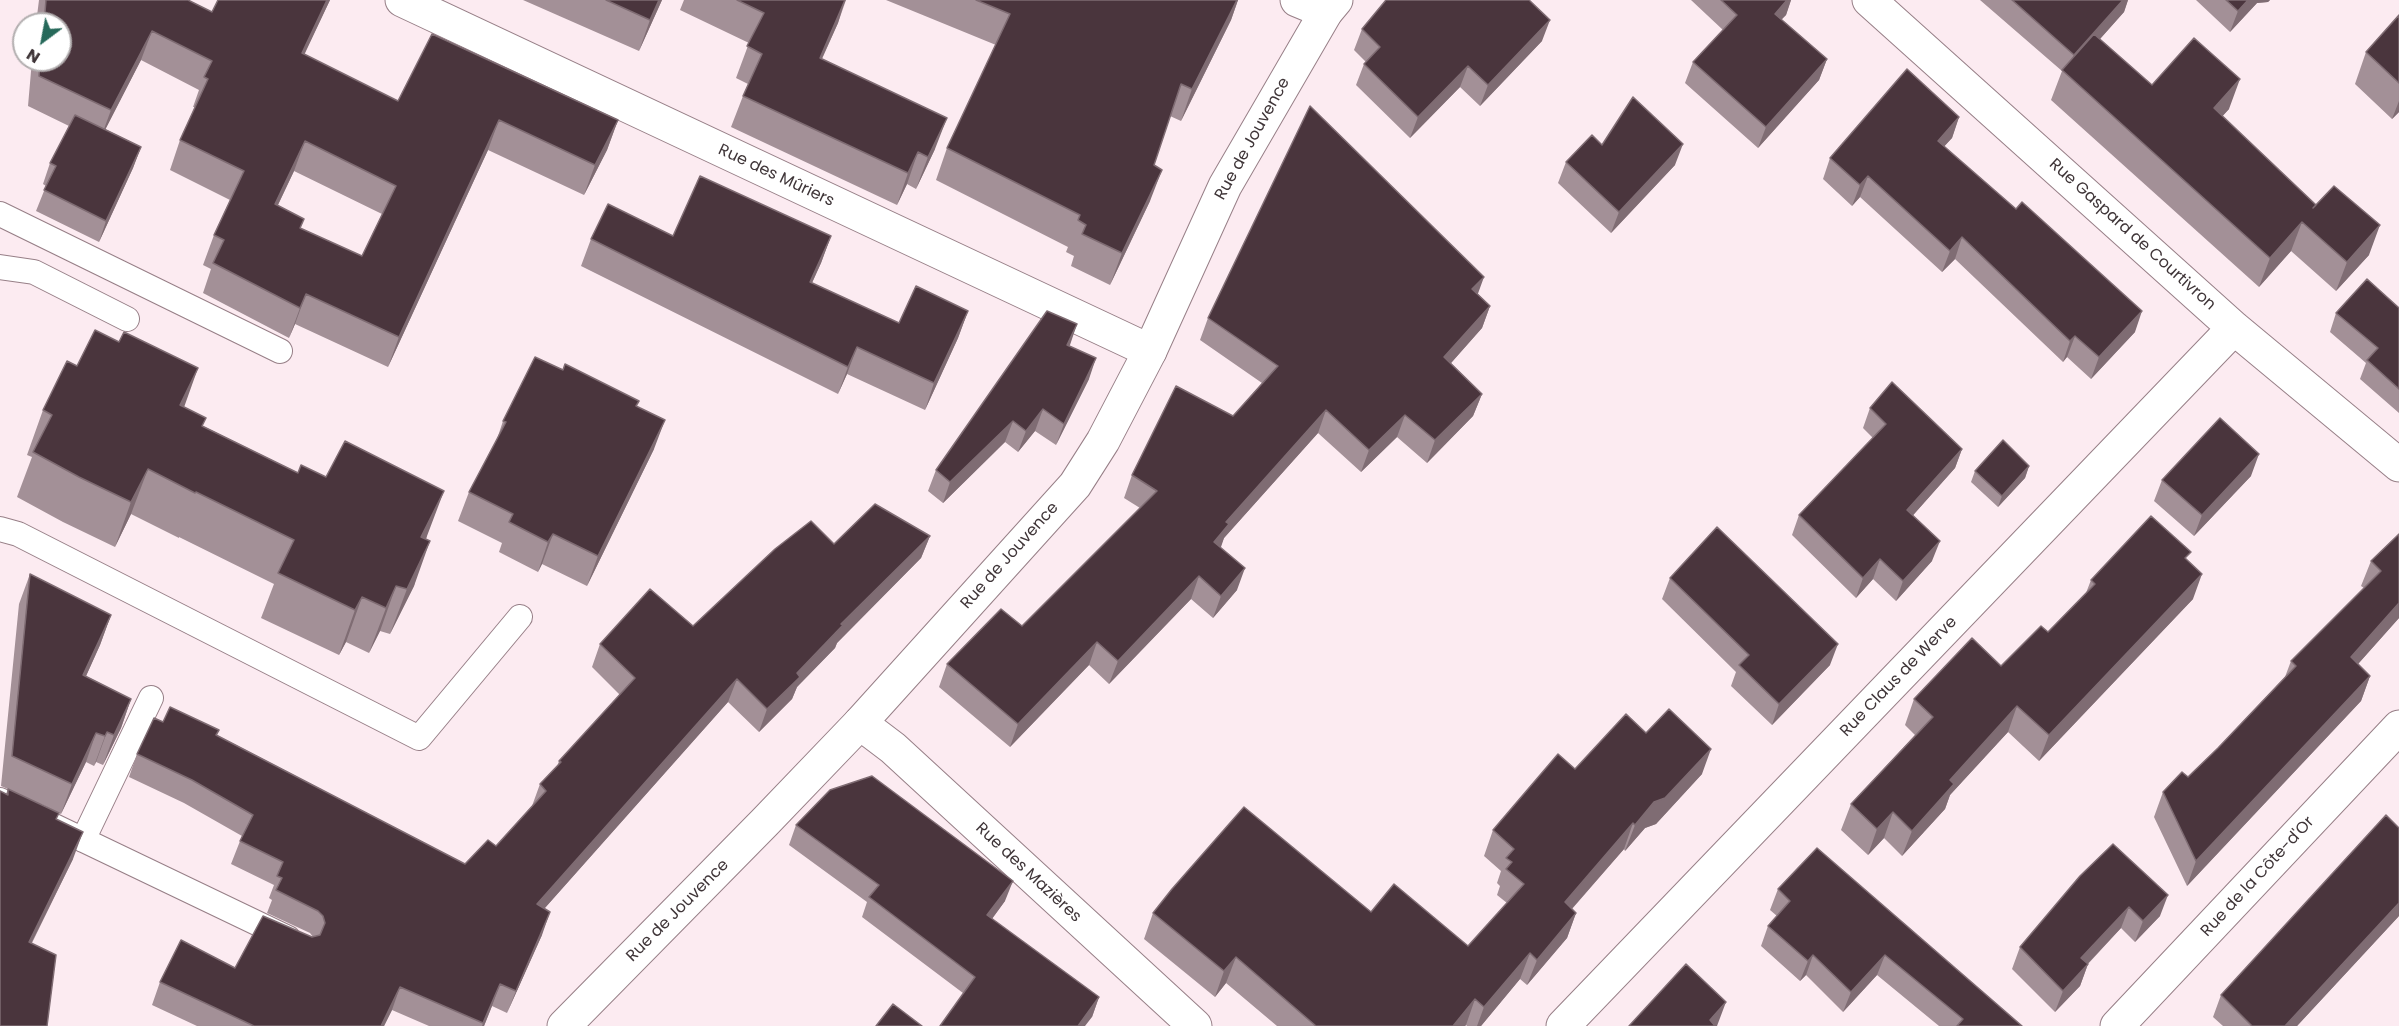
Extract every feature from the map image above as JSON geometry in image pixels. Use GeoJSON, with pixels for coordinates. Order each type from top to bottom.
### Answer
{"type":"FeatureCollection","features":[{"type":"Feature","properties":{"kind":"street","name":"Rue des Mûriers"},"geometry":{"type":"LineString","coordinates":[[402,0],[1150,351]]}},
{"type":"Feature","properties":{"kind":"street","name":"Rue Gaspard de Courtivron"},"geometry":{"type":"LineString","coordinates":[[1869,0],[2234,328],[2399,465]]}},
{"type":"Feature","properties":{"kind":"street","name":"Rue de Jouvence"},"geometry":{"type":"LineString","coordinates":[[564,1026],[860,723],[1075,485],[1103,441],[1150,351],[1225,186],[1320,4]]}},
{"type":"Feature","properties":{"kind":"street","name":"Rue Claus de Werve"},"geometry":{"type":"LineString","coordinates":[[1563,1026],[2234,328]]}},
{"type":"Feature","properties":{"kind":"street","name":"Rue des Mazières"},"geometry":{"type":"LineString","coordinates":[[860,723],[893,748],[1195,1026]]}},
{"type":"Feature","properties":{"kind":"street","name":"Rue de la Côte-d'Or"},"geometry":{"type":"LineString","coordinates":[[2122,1024],[2395,741]]}},
{"type":"Feature","properties":{"kind":"lane"},"geometry":{"type":"LineString","coordinates":[[0,214],[280,351]]}},
{"type":"Feature","properties":{"kind":"lane"},"geometry":{"type":"LineString","coordinates":[[0,267],[34,273],[127,319]]}},
{"type":"Feature","properties":{"kind":"lane"},"geometry":{"type":"LineString","coordinates":[[0,529],[18,534],[419,738],[520,617]]}},
{"type":"Feature","properties":{"kind":"lane"},"geometry":{"type":"LineString","coordinates":[[83,840],[151,698]]}},
{"type":"Feature","properties":{"kind":"lane"},"geometry":{"type":"LineString","coordinates":[[0,800],[303,946]]}},
{"type":"Feature","properties":{"kind":"building"},"geometry":{"type":"Polygon","coordinates":[[[46,0],[188,0],[212,12],[218,0],[327,0],[302,53],[398,101],[432,34],[618,120],[595,165],[499,120],[399,337],[306,294],[300,308],[213,263],[224,240],[214,235],[244,171],[180,140],[208,79],[204,77],[212,61],[152,31],[111,110],[39,76],[39,72],[72,72],[72,12],[45,12],[46,0]],[[305,141],[275,204],[304,219],[300,228],[362,256],[396,186],[305,141]]]}},
{"type":"Feature","properties":{"kind":"building"},"geometry":{"type":"Polygon","coordinates":[[[606,0],[659,0],[650,20],[606,0]]]}},
{"type":"Feature","properties":{"kind":"building"},"geometry":{"type":"Polygon","coordinates":[[[737,0],[845,0],[820,58],[947,118],[928,157],[918,152],[908,173],[743,96],[762,54],[747,46],[764,13],[737,0]]]}},
{"type":"Feature","properties":{"kind":"building"},"geometry":{"type":"Polygon","coordinates":[[[976,0],[1237,0],[1192,89],[1181,84],[1154,165],[1162,170],[1122,253],[1082,234],[1086,225],[1078,220],[1080,215],[947,148],[1010,14],[976,0]]]}},
{"type":"Feature","properties":{"kind":"building"},"geometry":{"type":"Polygon","coordinates":[[[1386,0],[1529,0],[1550,20],[1488,85],[1468,66],[1418,117],[1364,64],[1380,47],[1362,29],[1386,0]]]}},
{"type":"Feature","properties":{"kind":"building"},"geometry":{"type":"Polygon","coordinates":[[[1721,0],[1787,0],[1775,14],[1827,59],[1766,127],[1693,62],[1737,15],[1721,0]]]}},
{"type":"Feature","properties":{"kind":"building"},"geometry":{"type":"Polygon","coordinates":[[[2012,0],[2123,0],[2074,55],[2012,0]]]}},
{"type":"Feature","properties":{"kind":"building"},"geometry":{"type":"Polygon","coordinates":[[[2226,0],[2248,0],[2238,11],[2226,0]]]}},
{"type":"Feature","properties":{"kind":"building"},"geometry":{"type":"Polygon","coordinates":[[[2399,15],[2399,83],[2366,52],[2399,15]]]}},
{"type":"Feature","properties":{"kind":"building"},"geometry":{"type":"Polygon","coordinates":[[[2094,34],[2152,85],[2194,38],[2240,79],[2214,108],[2316,205],[2334,186],[2380,225],[2347,262],[2302,222],[2270,258],[2062,70],[2094,34]]]}},
{"type":"Feature","properties":{"kind":"building"},"geometry":{"type":"Polygon","coordinates":[[[1907,69],[1959,117],[1938,141],[2016,209],[2022,202],[2142,311],[2099,357],[2075,336],[2070,341],[1962,237],[1950,251],[1868,176],[1860,185],[1830,158],[1907,69]]]}},
{"type":"Feature","properties":{"kind":"building"},"geometry":{"type":"Polygon","coordinates":[[[1633,97],[1683,144],[1619,212],[1566,162],[1592,135],[1602,145],[1633,97]]]}},
{"type":"Feature","properties":{"kind":"building"},"geometry":{"type":"Polygon","coordinates":[[[1310,106],[1484,277],[1472,289],[1490,306],[1444,357],[1482,394],[1435,440],[1405,415],[1369,450],[1326,410],[1226,522],[1229,524],[1214,542],[1245,568],[1221,596],[1199,576],[1118,661],[1097,642],[1018,724],[947,664],[1001,609],[1022,626],[1157,491],[1132,475],[1176,386],[1233,416],[1278,366],[1208,318],[1310,106]]]}},
{"type":"Feature","properties":{"kind":"building"},"geometry":{"type":"Polygon","coordinates":[[[75,115],[141,147],[106,221],[44,190],[56,166],[50,163],[75,115]]]}},
{"type":"Feature","properties":{"kind":"building"},"geometry":{"type":"Polygon","coordinates":[[[700,176],[831,236],[810,282],[899,323],[916,286],[968,311],[934,383],[857,347],[848,367],[591,239],[608,204],[673,236],[700,176]]]}},
{"type":"Feature","properties":{"kind":"building"},"geometry":{"type":"Polygon","coordinates":[[[2367,279],[2399,308],[2399,389],[2367,360],[2378,348],[2336,313],[2367,279]]]}},
{"type":"Feature","properties":{"kind":"building"},"geometry":{"type":"Polygon","coordinates":[[[1047,311],[1077,324],[1067,345],[1096,358],[1064,424],[1043,409],[1026,431],[1013,421],[950,482],[936,470],[1047,311]]]}},
{"type":"Feature","properties":{"kind":"building"},"geometry":{"type":"Polygon","coordinates":[[[95,330],[119,342],[124,332],[198,368],[180,405],[206,418],[202,426],[298,473],[301,465],[326,477],[345,441],[444,491],[421,537],[430,541],[407,589],[396,586],[386,608],[362,597],[355,610],[278,573],[294,540],[148,469],[131,502],[33,452],[52,415],[43,410],[67,361],[77,366],[95,330]]]}},
{"type":"Feature","properties":{"kind":"building"},"geometry":{"type":"Polygon","coordinates":[[[535,357],[563,370],[565,364],[639,401],[636,406],[665,420],[598,556],[553,534],[548,542],[509,522],[513,514],[469,492],[506,422],[503,421],[535,357]]]}},
{"type":"Feature","properties":{"kind":"building"},"geometry":{"type":"Polygon","coordinates":[[[1892,382],[1962,449],[1907,510],[1940,541],[1903,581],[1880,559],[1863,578],[1799,515],[1886,424],[1870,408],[1892,382]]]}},
{"type":"Feature","properties":{"kind":"building"},"geometry":{"type":"Polygon","coordinates":[[[2220,418],[2259,454],[2202,515],[2162,480],[2220,418]]]}},
{"type":"Feature","properties":{"kind":"building"},"geometry":{"type":"Polygon","coordinates":[[[2003,440],[2029,466],[2002,496],[1975,471],[2003,440]]]}},
{"type":"Feature","properties":{"kind":"building"},"geometry":{"type":"Polygon","coordinates":[[[875,504],[930,536],[841,624],[843,625],[797,673],[800,677],[767,709],[737,679],[537,904],[550,912],[516,991],[500,984],[483,1023],[400,987],[381,1026],[254,1026],[160,982],[181,940],[235,968],[263,916],[312,937],[320,935],[325,923],[318,911],[276,890],[282,878],[277,876],[283,862],[240,841],[253,815],[192,780],[137,754],[154,718],[163,722],[170,707],[219,730],[216,735],[465,864],[488,840],[496,846],[546,791],[540,784],[561,762],[559,761],[635,678],[600,644],[650,589],[693,626],[775,549],[811,521],[834,544],[875,504]]]}},
{"type":"Feature","properties":{"kind":"building"},"geometry":{"type":"Polygon","coordinates":[[[2151,516],[2191,552],[2185,558],[2202,574],[2049,735],[2017,706],[1950,780],[1954,784],[1912,831],[1893,812],[1877,829],[1851,804],[1933,717],[1914,699],[1972,638],[2001,666],[2041,626],[2048,632],[2095,584],[2091,580],[2151,516]]]}},
{"type":"Feature","properties":{"kind":"building"},"geometry":{"type":"Polygon","coordinates":[[[1717,527],[1838,644],[1779,704],[1739,665],[1749,655],[1670,578],[1717,527]]]}},
{"type":"Feature","properties":{"kind":"building"},"geometry":{"type":"Polygon","coordinates":[[[2399,534],[2399,603],[2351,657],[2370,676],[2196,861],[2163,792],[2182,772],[2188,777],[2296,666],[2291,661],[2381,571],[2371,561],[2399,534]]]}},
{"type":"Feature","properties":{"kind":"building"},"geometry":{"type":"Polygon","coordinates":[[[30,574],[111,615],[83,675],[131,699],[114,735],[107,732],[105,736],[96,733],[72,784],[12,756],[30,574]]]}},
{"type":"Feature","properties":{"kind":"building"},"geometry":{"type":"Polygon","coordinates":[[[1669,709],[1711,749],[1665,798],[1654,802],[1635,825],[1633,823],[1565,902],[1576,913],[1537,960],[1530,953],[1484,1007],[1475,999],[1453,1026],[1316,1026],[1236,957],[1224,971],[1153,913],[1244,807],[1371,912],[1394,884],[1468,946],[1524,884],[1506,869],[1512,862],[1506,858],[1514,849],[1493,830],[1558,754],[1575,769],[1626,714],[1646,733],[1669,709]]]}},
{"type":"Feature","properties":{"kind":"building"},"geometry":{"type":"Polygon","coordinates":[[[872,776],[1013,881],[987,915],[1099,997],[1078,1026],[940,1026],[975,977],[869,897],[879,885],[796,825],[830,790],[872,776]]]}},
{"type":"Feature","properties":{"kind":"building"},"geometry":{"type":"Polygon","coordinates":[[[8,789],[59,813],[56,819],[83,832],[29,942],[56,955],[47,1026],[0,1026],[0,791],[8,795],[8,789]]]}},
{"type":"Feature","properties":{"kind":"building"},"geometry":{"type":"Polygon","coordinates":[[[2386,815],[2399,828],[2399,903],[2285,1026],[2252,1026],[2221,995],[2386,815]]]}},
{"type":"Feature","properties":{"kind":"building"},"geometry":{"type":"Polygon","coordinates":[[[2113,844],[2168,895],[2143,921],[2129,907],[2081,958],[2088,964],[2063,991],[2020,947],[2080,876],[2113,844]]]}},
{"type":"Feature","properties":{"kind":"building"},"geometry":{"type":"Polygon","coordinates":[[[1817,848],[2022,1026],[1957,1026],[1963,1019],[1885,955],[1851,992],[1813,955],[1808,961],[1768,926],[1790,901],[1778,889],[1817,848]]]}},
{"type":"Feature","properties":{"kind":"building"},"geometry":{"type":"Polygon","coordinates":[[[1686,964],[1726,1002],[1710,1020],[1715,1026],[1629,1026],[1686,964]]]}},
{"type":"Feature","properties":{"kind":"building"},"geometry":{"type":"Polygon","coordinates":[[[893,1004],[922,1026],[876,1026],[893,1004]]]}}]}
